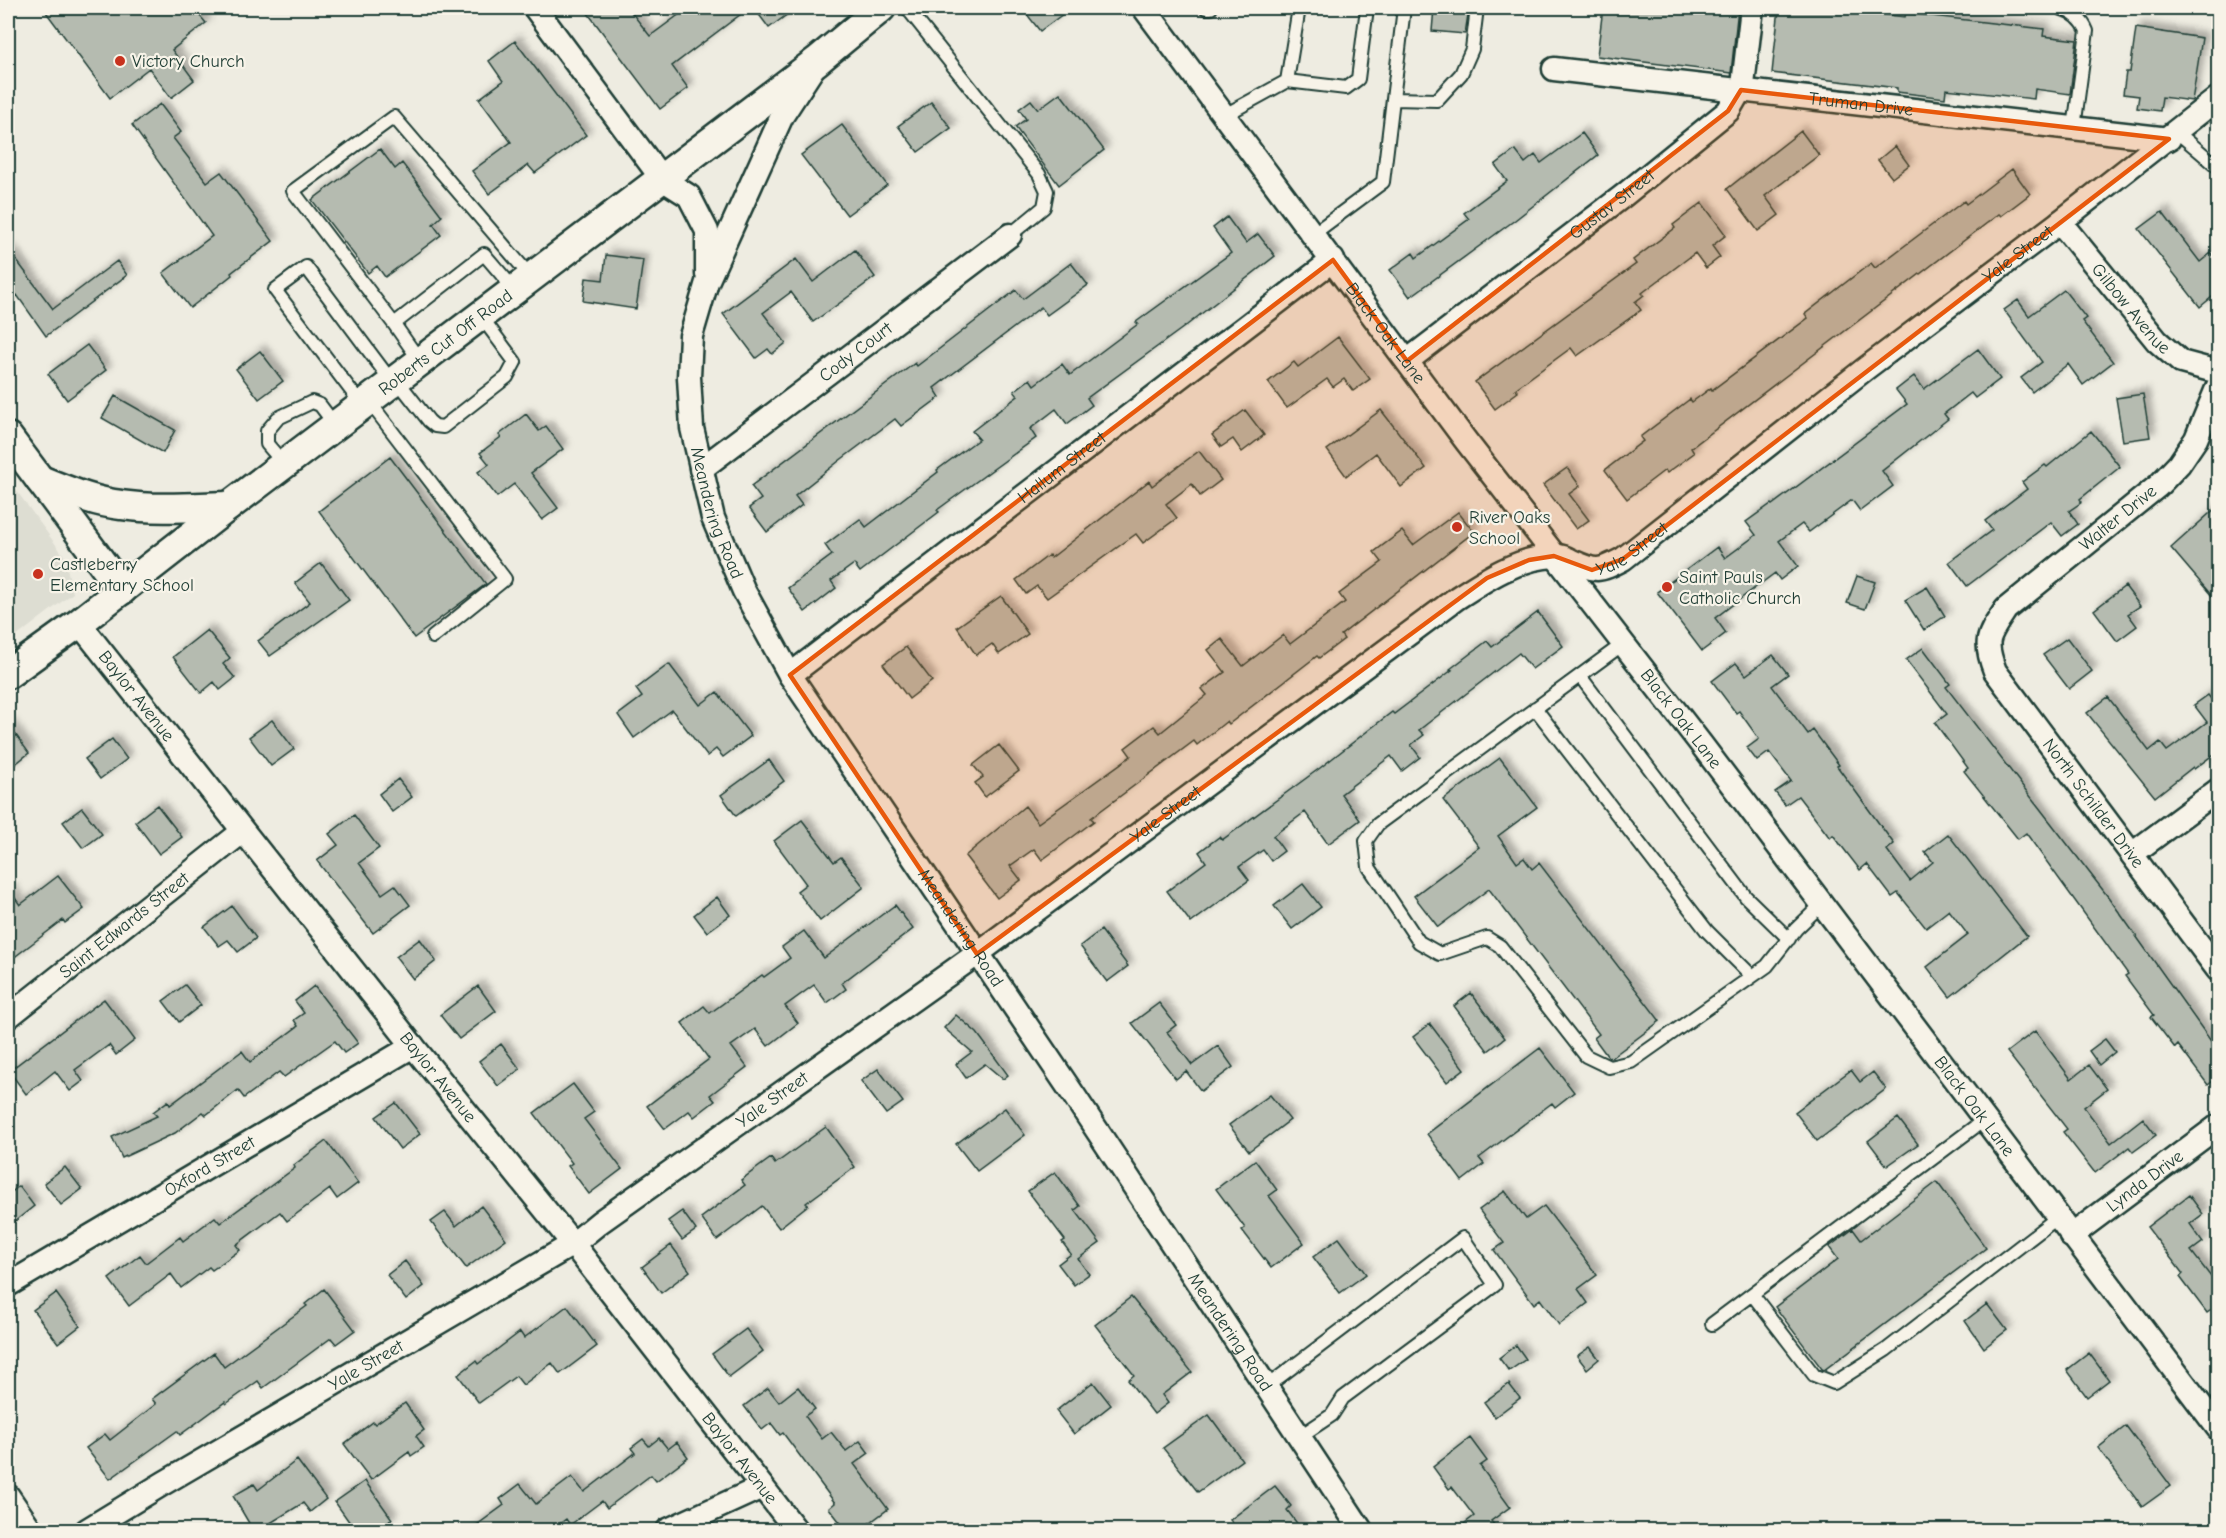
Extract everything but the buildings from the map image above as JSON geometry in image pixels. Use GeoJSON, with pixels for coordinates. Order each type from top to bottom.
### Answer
{"type":"FeatureCollection","features":[{"type":"Feature","properties":{"kind":"street"},"geometry":{"type":"LineString","coordinates":[[535,8],[662,179]]}},
{"type":"Feature","properties":{"kind":"street","name":"Roberts Cut Off Road"},"geometry":{"type":"LineString","coordinates":[[8,675],[817,61],[881,8]]}},
{"type":"Feature","properties":{"kind":"street","name":"Black Oak Lane"},"geometry":{"type":"LineString","coordinates":[[1144,8],[1554,556],[1822,904],[2218,1428]]}},
{"type":"Feature","properties":{"kind":"street","name":"Gustav Street"},"geometry":{"type":"LineString","coordinates":[[1407,361],[1623,196],[1728,111],[1743,85],[1752,8]]}},
{"type":"Feature","properties":{"kind":"street","name":"Meandering Road"},"geometry":{"type":"LineString","coordinates":[[817,61],[782,116],[708,282],[691,336],[688,377],[692,428],[713,518],[744,591],[790,675],[1078,1102],[1361,1530]]}},
{"type":"Feature","properties":{"kind":"street","name":"Truman Drive"},"geometry":{"type":"LineString","coordinates":[[1554,69],[2074,128],[2173,136]]}},
{"type":"Feature","properties":{"kind":"street","name":"Yale Street"},"geometry":{"type":"LineString","coordinates":[[87,1530],[573,1244],[600,1222],[977,954],[1487,578],[1529,560],[1554,556],[1560,556],[1592,570],[1603,570],[1623,560],[1865,369],[2061,222],[2173,136],[2218,98]]}},
{"type":"Feature","properties":{"kind":"street","name":"Meandering Road"},"geometry":{"type":"LineString","coordinates":[[662,179],[688,196],[706,231],[708,282]]}},
{"type":"Feature","properties":{"kind":"street","name":"Gilbow Avenue"},"geometry":{"type":"LineString","coordinates":[[2061,222],[2157,341],[2181,362],[2218,372]]}},
{"type":"Feature","properties":{"kind":"street","name":"Cody Court"},"geometry":{"type":"LineString","coordinates":[[701,469],[1010,235]]}},
{"type":"Feature","properties":{"kind":"street","name":"Hallum Street"},"geometry":{"type":"LineString","coordinates":[[790,675],[1333,260]]}},
{"type":"Feature","properties":{"kind":"street","name":"Walter Drive"},"geometry":{"type":"LineString","coordinates":[[1992,630],[2006,609],[2158,486],[2179,464],[2196,439],[2218,386]]}},
{"type":"Feature","properties":{"kind":"street"},"geometry":{"type":"LineString","coordinates":[[8,437],[122,590]]}},
{"type":"Feature","properties":{"kind":"street"},"geometry":{"type":"LineString","coordinates":[[40,480],[89,498],[119,505],[161,508],[229,506]]}},
{"type":"Feature","properties":{"kind":"street","name":"Baylor Avenue"},"geometry":{"type":"LineString","coordinates":[[79,623],[412,1046],[573,1244],[796,1530]]}},
{"type":"Feature","properties":{"kind":"street","name":"North Schilder Drive"},"geometry":{"type":"LineString","coordinates":[[1992,630],[1987,650],[1995,671],[2218,970]]}},
{"type":"Feature","properties":{"kind":"street"},"geometry":{"type":"LineString","coordinates":[[2132,854],[2218,790]]}},
{"type":"Feature","properties":{"kind":"street","name":"Saint Edwards Street"},"geometry":{"type":"LineString","coordinates":[[8,1017],[242,832]]}},
{"type":"Feature","properties":{"kind":"street","name":"Oxford Street"},"geometry":{"type":"LineString","coordinates":[[8,1285],[412,1046]]}},
{"type":"Feature","properties":{"kind":"street","name":"Lynda Drive"},"geometry":{"type":"LineString","coordinates":[[2071,1236],[2218,1126]]}},
{"type":"Feature","properties":{"kind":"street"},"geometry":{"type":"LineString","coordinates":[[668,1530],[762,1487]]}},
{"type":"Feature","properties":{"kind":"street"},"geometry":{"type":"LineString","coordinates":[[8,1496],[31,1530]]}},
{"type":"Feature","properties":{"kind":"lane"},"geometry":{"type":"LineString","coordinates":[[907,8],[1039,174],[1047,191],[1044,207],[1010,235]]}},
{"type":"Feature","properties":{"kind":"lane"},"geometry":{"type":"LineString","coordinates":[[1206,8],[1211,8]]}},
{"type":"Feature","properties":{"kind":"lane"},"geometry":{"type":"LineString","coordinates":[[1287,81],[1299,8]]}},
{"type":"Feature","properties":{"kind":"lane"},"geometry":{"type":"LineString","coordinates":[[1225,116],[1287,81],[1346,88],[1358,79],[1367,8]]}},
{"type":"Feature","properties":{"kind":"lane"},"geometry":{"type":"LineString","coordinates":[[1313,234],[1383,182],[1404,8]]}},
{"type":"Feature","properties":{"kind":"lane"},"geometry":{"type":"LineString","coordinates":[[1394,99],[1437,100],[1445,92],[1461,74],[1472,49],[1478,8]]}},
{"type":"Feature","properties":{"kind":"lane"},"geometry":{"type":"LineString","coordinates":[[2060,8],[2076,12],[2087,31],[2074,128]]}},
{"type":"Feature","properties":{"kind":"lane"},"geometry":{"type":"LineString","coordinates":[[420,361],[293,191],[394,117],[523,283]]}},
{"type":"Feature","properties":{"kind":"lane"},"geometry":{"type":"LineString","coordinates":[[2173,136],[2218,168]]}},
{"type":"Feature","properties":{"kind":"lane"},"geometry":{"type":"LineString","coordinates":[[394,324],[484,254],[523,283]]}},
{"type":"Feature","properties":{"kind":"lane"},"geometry":{"type":"LineString","coordinates":[[433,637],[505,579],[274,290],[306,267],[394,381],[429,421],[435,426],[443,427],[507,377],[514,362],[480,315]]}},
{"type":"Feature","properties":{"kind":"lane"},"geometry":{"type":"LineString","coordinates":[[284,464],[267,444],[267,431],[278,418],[312,402],[320,405],[335,425]]}},
{"type":"Feature","properties":{"kind":"lane"},"geometry":{"type":"LineString","coordinates":[[1623,644],[1378,824],[1366,841],[1369,867],[1419,942],[1440,954],[1487,938],[1500,946],[1586,1056],[1609,1067],[1631,1062],[1767,966],[1822,904]]}},
{"type":"Feature","properties":{"kind":"lane"},"geometry":{"type":"LineString","coordinates":[[1580,676],[1746,897],[1789,939]]}},
{"type":"Feature","properties":{"kind":"lane"},"geometry":{"type":"LineString","coordinates":[[1535,708],[1707,931],[1752,976]]}},
{"type":"Feature","properties":{"kind":"lane"},"geometry":{"type":"LineString","coordinates":[[1712,1324],[1984,1120]]}},
{"type":"Feature","properties":{"kind":"lane"},"geometry":{"type":"LineString","coordinates":[[1752,1294],[1814,1375],[1834,1383],[1886,1350],[2058,1217]]}},
{"type":"Feature","properties":{"kind":"lane"},"geometry":{"type":"LineString","coordinates":[[1266,1388],[1463,1238],[1495,1285],[1343,1398],[1332,1415],[1299,1437]]}},
{"type":"Feature","properties":{"kind":"highlighted area"},"geometry":{"type":"Polygon","coordinates":[[[1741,90],[2169,139],[1623,559],[1592,570],[1554,556],[1529,560],[1487,578],[977,954],[790,675],[1333,260],[1407,361],[1728,111],[1741,90]]]}},
{"type":"Feature","properties":{"kind":"shaded area","name":"Castleberry Elementary School"},"geometry":{"type":"Polygon","coordinates":[[[8,479],[64,556],[73,593],[8,643],[8,479]]]}},
{"type":"Feature","properties":{"kind":"place","name":"Victory Church"},"geometry":{"type":"Point","coordinates":[120,61]}},
{"type":"Feature","properties":{"kind":"place","name":"River Oaks School"},"geometry":{"type":"Point","coordinates":[1457,527]}},
{"type":"Feature","properties":{"kind":"place","name":"Castleberry Elementary School"},"geometry":{"type":"Point","coordinates":[38,574]}},
{"type":"Feature","properties":{"kind":"place","name":"Saint Pauls Catholic Church"},"geometry":{"type":"Point","coordinates":[1667,587]}}]}
